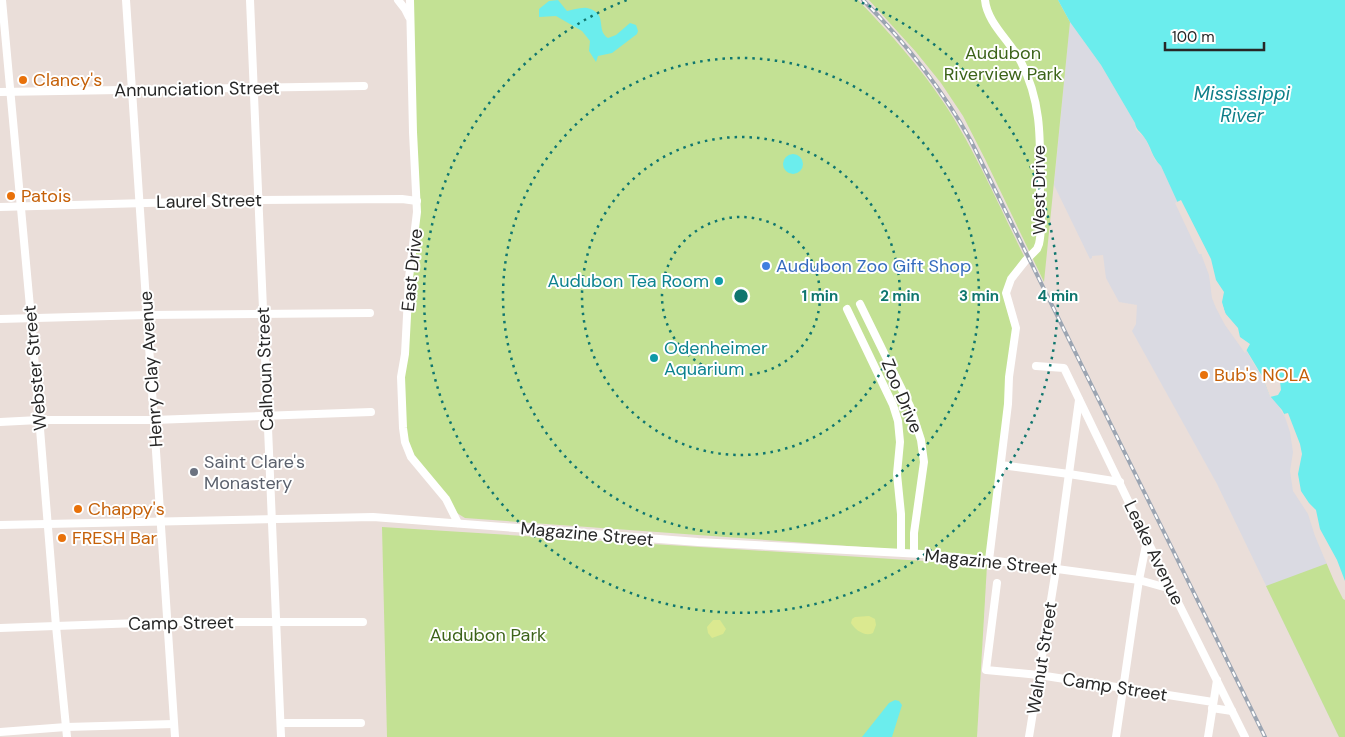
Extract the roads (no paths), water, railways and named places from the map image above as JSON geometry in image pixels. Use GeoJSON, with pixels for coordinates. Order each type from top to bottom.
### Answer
{"type":"FeatureCollection","features":[{"type":"Feature","properties":{"kind":"street","name":"Webster Street"},"geometry":{"type":"LineString","coordinates":[[2,0],[67,737]]}},
{"type":"Feature","properties":{"kind":"street","name":"Henry Clay Avenue"},"geometry":{"type":"LineString","coordinates":[[126,0],[175,737]]}},
{"type":"Feature","properties":{"kind":"street","name":"Calhoun Street"},"geometry":{"type":"LineString","coordinates":[[250,0],[281,737]]}},
{"type":"Feature","properties":{"kind":"street"},"geometry":{"type":"LineString","coordinates":[[398,0],[410,20]]}},
{"type":"Feature","properties":{"kind":"street","name":"East Drive"},"geometry":{"type":"LineString","coordinates":[[410,0],[417,212],[402,377],[403,428],[405,442],[411,457],[446,499],[458,523]]}},
{"type":"Feature","properties":{"kind":"street","name":"West Drive"},"geometry":{"type":"LineString","coordinates":[[985,0],[993,23],[1021,62],[1038,109],[1040,238],[1036,249],[1018,269],[1008,285],[1006,294],[1016,328],[1009,377],[1001,465],[988,560]]}},
{"type":"Feature","properties":{"kind":"street","name":"Annunciation Street"},"geometry":{"type":"LineString","coordinates":[[0,92],[364,86]]}},
{"type":"Feature","properties":{"kind":"street","name":"Laurel Street"},"geometry":{"type":"LineString","coordinates":[[0,206],[258,200],[402,199],[417,201]]}},
{"type":"Feature","properties":{"kind":"street","name":"Zoo Drive"},"geometry":{"type":"LineString","coordinates":[[860,304],[910,406],[920,440],[924,462],[914,533],[914,553]]}},
{"type":"Feature","properties":{"kind":"street","name":"Zoo Drive"},"geometry":{"type":"LineString","coordinates":[[847,309],[893,405],[898,421],[900,459],[897,474],[901,514],[901,552]]}},
{"type":"Feature","properties":{"kind":"street"},"geometry":{"type":"LineString","coordinates":[[0,319],[147,315],[370,313]]}},
{"type":"Feature","properties":{"kind":"street","name":"Leake Avenue"},"geometry":{"type":"LineString","coordinates":[[1036,366],[1064,368],[1078,400],[1245,737]]}},
{"type":"Feature","properties":{"kind":"street","name":"Walnut Street"},"geometry":{"type":"LineString","coordinates":[[1029,737],[1056,569],[1078,400]]}},
{"type":"Feature","properties":{"kind":"street"},"geometry":{"type":"LineString","coordinates":[[0,422],[154,420],[372,412]]}},
{"type":"Feature","properties":{"kind":"street"},"geometry":{"type":"LineString","coordinates":[[1001,465],[1120,482]]}},
{"type":"Feature","properties":{"kind":"street","name":"Magazine Street"},"geometry":{"type":"LineString","coordinates":[[0,525],[373,517],[698,542],[914,553],[988,560],[1139,580],[1171,589]]}},
{"type":"Feature","properties":{"kind":"street"},"geometry":{"type":"LineString","coordinates":[[1116,737],[1139,580],[1147,540]]}},
{"type":"Feature","properties":{"kind":"street","name":"Camp Street"},"geometry":{"type":"LineString","coordinates":[[997,583],[986,670],[1039,675],[1124,688],[1232,710]]}},
{"type":"Feature","properties":{"kind":"street","name":"Camp Street"},"geometry":{"type":"LineString","coordinates":[[0,628],[167,622],[363,622]]}},
{"type":"Feature","properties":{"kind":"street"},"geometry":{"type":"LineString","coordinates":[[1208,737],[1217,680]]}},
{"type":"Feature","properties":{"kind":"street"},"geometry":{"type":"LineString","coordinates":[[281,723],[361,724]]}},
{"type":"Feature","properties":{"kind":"street"},"geometry":{"type":"LineString","coordinates":[[0,732],[66,727],[174,724]]}},
{"type":"Feature","properties":{"kind":"water"},"geometry":{"type":"Polygon","coordinates":[[[558,0],[567,11],[580,8],[594,10],[600,18],[604,35],[608,38],[616,35],[630,23],[636,25],[637,34],[612,53],[598,56],[596,62],[589,51],[590,41],[582,31],[556,16],[539,17],[539,9],[549,1],[558,0]]]}},
{"type":"Feature","properties":{"kind":"water","name":"Mississippi River"},"geometry":{"type":"Polygon","coordinates":[[[1058,0],[1345,0],[1345,598],[1309,514],[1295,492],[1293,431],[1282,410],[1270,396],[1262,376],[1247,351],[1232,331],[1214,282],[1161,166],[1136,127],[1101,65],[1070,22],[1058,0]]]}},
{"type":"Feature","properties":{"kind":"water"},"geometry":{"type":"Polygon","coordinates":[[[793,154],[800,157],[803,164],[800,171],[793,174],[786,171],[783,164],[786,157],[793,154]]]}},
{"type":"Feature","properties":{"kind":"water"},"geometry":{"type":"Polygon","coordinates":[[[895,700],[899,701],[902,705],[892,737],[862,737],[889,703],[895,700]]]}},
{"type":"Feature","properties":{"kind":"railway"},"geometry":{"type":"LineString","coordinates":[[863,0],[894,32],[922,67],[948,103],[971,141],[1265,737]]}},
{"type":"Feature","properties":{"kind":"place","name":"Clancy's"},"geometry":{"type":"Point","coordinates":[23,80]}},
{"type":"Feature","properties":{"kind":"place","name":"Patois"},"geometry":{"type":"Point","coordinates":[11,196]}},
{"type":"Feature","properties":{"kind":"place","name":"Audubon Zoo Gift Shop"},"geometry":{"type":"Point","coordinates":[766,266]}},
{"type":"Feature","properties":{"kind":"place","name":"Audubon Tea Room"},"geometry":{"type":"Point","coordinates":[719,281]}},
{"type":"Feature","properties":{"kind":"place","name":"Odenheimer Aquarium"},"geometry":{"type":"Point","coordinates":[654,358]}},
{"type":"Feature","properties":{"kind":"place","name":"Bub's NOLA"},"geometry":{"type":"Point","coordinates":[1204,375]}},
{"type":"Feature","properties":{"kind":"place","name":"Saint Clare's Monastery"},"geometry":{"type":"Point","coordinates":[194,472]}},
{"type":"Feature","properties":{"kind":"place","name":"Chappy's"},"geometry":{"type":"Point","coordinates":[78,509]}},
{"type":"Feature","properties":{"kind":"place","name":"FRESH Bar"},"geometry":{"type":"Point","coordinates":[62,538]}},
{"type":"Feature","properties":{"kind":"park label","name":"Audubon Riverview Park"},"geometry":{"type":"Point","coordinates":[1003,63]}},
{"type":"Feature","properties":{"kind":"park label","name":"Audubon Park"},"geometry":{"type":"Point","coordinates":[488,635]}}]}
